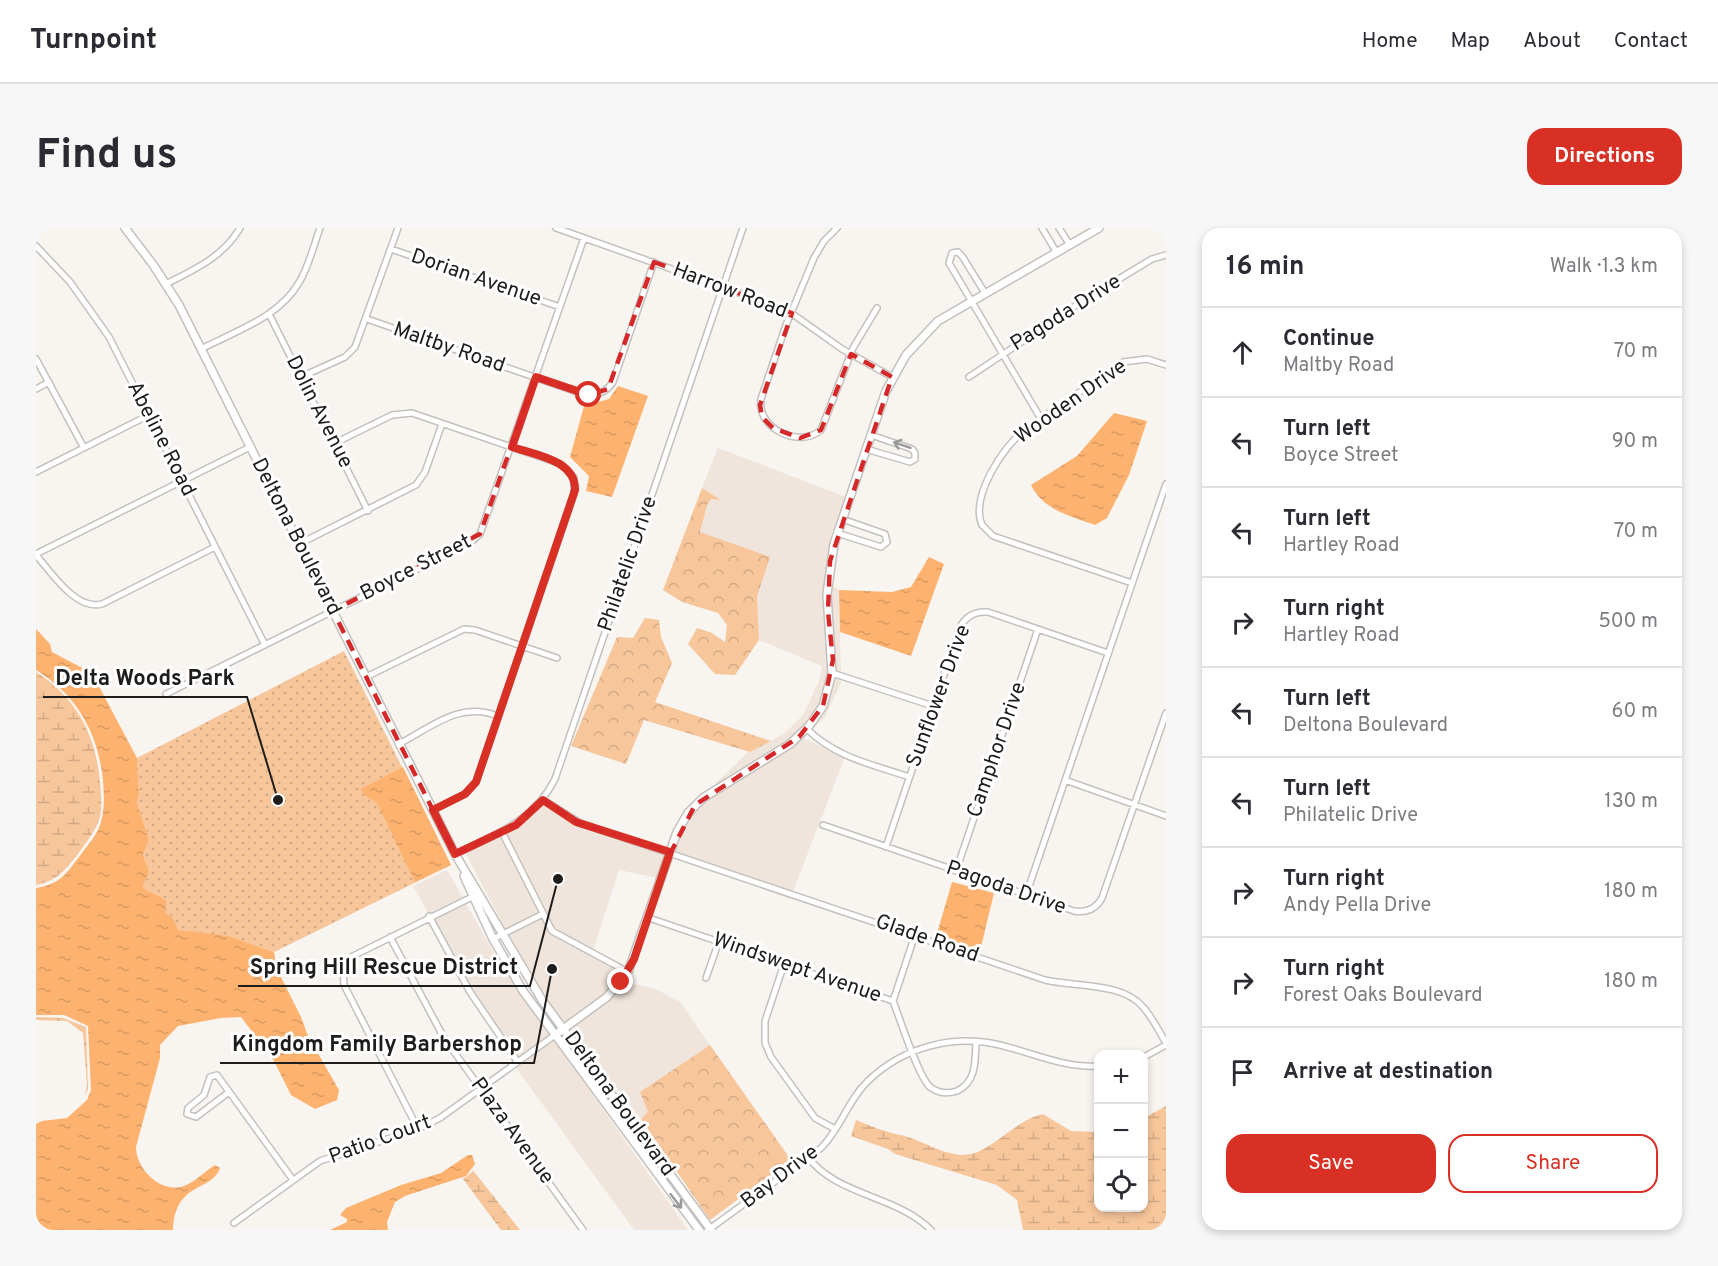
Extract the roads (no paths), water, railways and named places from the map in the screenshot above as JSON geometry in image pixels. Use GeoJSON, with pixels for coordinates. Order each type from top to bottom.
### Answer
{"type":"FeatureCollection","features":[{"type":"Feature","properties":{"kind":"main road","name":"Deltona Boulevard"},"geometry":{"type":"LineString","coordinates":[[125,228],[166,284],[201,349],[455,854],[493,939],[523,992],[699,1230]]}},
{"type":"Feature","properties":{"kind":"main road"},"geometry":{"type":"LineString","coordinates":[[555,1035],[607,997],[628,972],[682,822],[703,798],[790,744],[807,729],[823,706],[832,674],[827,594],[830,561],[837,533],[892,377],[906,355],[925,332],[938,321],[1099,228]]}},
{"type":"Feature","properties":{"kind":"main road","name":"Deltona Boulevard"},"geometry":{"type":"LineString","coordinates":[[475,896],[502,933],[530,982],[710,1230]]}},
{"type":"Feature","properties":{"kind":"main road"},"geometry":{"type":"LineString","coordinates":[[620,1125],[630,1118]]}},
{"type":"Feature","properties":{"kind":"street"},"geometry":{"type":"LineString","coordinates":[[166,284],[214,258],[230,243],[240,228]]}},
{"type":"Feature","properties":{"kind":"street"},"geometry":{"type":"LineString","coordinates":[[201,349],[269,314],[286,299],[300,281],[320,228]]}},
{"type":"Feature","properties":{"kind":"street"},"geometry":{"type":"LineString","coordinates":[[301,377],[351,353],[367,320],[398,228]]}},
{"type":"Feature","properties":{"kind":"street","name":"Harrow Road"},"geometry":{"type":"LineString","coordinates":[[556,228],[792,313],[851,354],[892,377]]}},
{"type":"Feature","properties":{"kind":"street","name":"Philatelic Drive"},"geometry":{"type":"LineString","coordinates":[[455,854],[526,818],[543,800],[555,779],[743,228]]}},
{"type":"Feature","properties":{"kind":"street"},"geometry":{"type":"LineString","coordinates":[[837,228],[818,249],[761,399],[760,410],[769,425],[797,437],[816,434],[826,423],[851,354],[877,308]]}},
{"type":"Feature","properties":{"kind":"street"},"geometry":{"type":"LineString","coordinates":[[1042,228],[1057,253]]}},
{"type":"Feature","properties":{"kind":"street"},"geometry":{"type":"LineString","coordinates":[[1059,228],[1070,245]]}},
{"type":"Feature","properties":{"kind":"street","name":"Boyce Street"},"geometry":{"type":"LineString","coordinates":[[166,694],[476,539],[484,528],[584,237]]}},
{"type":"Feature","properties":{"kind":"street","name":"Abeline Road"},"geometry":{"type":"LineString","coordinates":[[36,246],[70,282],[98,319],[265,645]]}},
{"type":"Feature","properties":{"kind":"street","name":"Dorian Avenue"},"geometry":{"type":"LineString","coordinates":[[391,249],[560,308]]}},
{"type":"Feature","properties":{"kind":"street"},"geometry":{"type":"LineString","coordinates":[[985,293],[963,256],[958,252],[952,253],[949,263],[1041,419]]}},
{"type":"Feature","properties":{"kind":"street","name":"Pagoda Drive"},"geometry":{"type":"LineString","coordinates":[[969,377],[1084,300],[1152,259],[1166,255]]}},
{"type":"Feature","properties":{"kind":"street","name":"Maltby Road"},"geometry":{"type":"LineString","coordinates":[[367,320],[589,395],[608,388],[613,382],[654,262]]}},
{"type":"Feature","properties":{"kind":"street","name":"Dolin Avenue"},"geometry":{"type":"LineString","coordinates":[[269,314],[368,511]]}},
{"type":"Feature","properties":{"kind":"street"},"geometry":{"type":"LineString","coordinates":[[36,359],[84,448]]}},
{"type":"Feature","properties":{"kind":"street","name":"Wooden Drive"},"geometry":{"type":"LineString","coordinates":[[1132,583],[993,536],[982,525],[979,507],[997,460],[1011,442],[1041,419],[1123,362],[1147,359],[1166,365]]}},
{"type":"Feature","properties":{"kind":"street"},"geometry":{"type":"LineString","coordinates":[[36,389],[50,382]]}},
{"type":"Feature","properties":{"kind":"street"},"geometry":{"type":"LineString","coordinates":[[335,443],[398,413],[412,414],[565,466],[572,473],[576,484],[473,787],[465,794],[433,810]]}},
{"type":"Feature","properties":{"kind":"street"},"geometry":{"type":"LineString","coordinates":[[36,471],[149,415]]}},
{"type":"Feature","properties":{"kind":"street"},"geometry":{"type":"LineString","coordinates":[[299,544],[416,486],[425,472],[442,424]]}},
{"type":"Feature","properties":{"kind":"street"},"geometry":{"type":"LineString","coordinates":[[866,449],[909,462],[915,459],[912,449],[871,435]]}},
{"type":"Feature","properties":{"kind":"street"},"geometry":{"type":"LineString","coordinates":[[215,547],[102,604],[93,605],[78,600],[36,554],[250,447]]}},
{"type":"Feature","properties":{"kind":"street"},"geometry":{"type":"LineString","coordinates":[[1026,895],[1166,484]]}},
{"type":"Feature","properties":{"kind":"street"},"geometry":{"type":"LineString","coordinates":[[837,533],[881,547],[888,542],[885,534],[842,519]]}},
{"type":"Feature","properties":{"kind":"street","name":"Sunflower Drive"},"geometry":{"type":"LineString","coordinates":[[886,847],[960,627],[967,617],[977,612],[988,612],[1108,653]]}},
{"type":"Feature","properties":{"kind":"street"},"geometry":{"type":"LineString","coordinates":[[366,677],[464,629],[475,630],[557,658]]}},
{"type":"Feature","properties":{"kind":"street","name":"Camphor Drive"},"geometry":{"type":"LineString","coordinates":[[956,871],[1038,629]]}},
{"type":"Feature","properties":{"kind":"street"},"geometry":{"type":"LineString","coordinates":[[832,674],[933,706]]}},
{"type":"Feature","properties":{"kind":"street"},"geometry":{"type":"LineString","coordinates":[[399,744],[468,710],[482,710],[498,716]]}},
{"type":"Feature","properties":{"kind":"street","name":"Pagoda Drive"},"geometry":{"type":"LineString","coordinates":[[823,825],[1074,912],[1086,912],[1095,907],[1102,898],[1166,712]]}},
{"type":"Feature","properties":{"kind":"street"},"geometry":{"type":"LineString","coordinates":[[807,729],[821,742],[842,754],[910,777]]}},
{"type":"Feature","properties":{"kind":"street"},"geometry":{"type":"LineString","coordinates":[[1065,780],[1166,816]]}},
{"type":"Feature","properties":{"kind":"street","name":"Glade Road"},"geometry":{"type":"LineString","coordinates":[[543,800],[576,822],[1045,980],[1098,986],[1131,998],[1143,1006],[1166,1044]]}},
{"type":"Feature","properties":{"kind":"street"},"geometry":{"type":"LineString","coordinates":[[502,832],[552,931],[628,972]]}},
{"type":"Feature","properties":{"kind":"street"},"geometry":{"type":"LineString","coordinates":[[418,1129],[343,980],[343,968],[349,959],[429,916],[475,896]]}},
{"type":"Feature","properties":{"kind":"street"},"geometry":{"type":"LineString","coordinates":[[493,939],[543,914]]}},
{"type":"Feature","properties":{"kind":"street"},"geometry":{"type":"LineString","coordinates":[[429,916],[470,992],[517,1061]]}},
{"type":"Feature","properties":{"kind":"street","name":"Windswept Avenue"},"geometry":{"type":"LineString","coordinates":[[649,918],[893,1000],[928,1084],[937,1091],[952,1092],[966,1084],[973,1074],[976,1041]]}},
{"type":"Feature","properties":{"kind":"street"},"geometry":{"type":"LineString","coordinates":[[893,1000],[915,935]]}},
{"type":"Feature","properties":{"kind":"street","name":"Plaza Avenue"},"geometry":{"type":"LineString","coordinates":[[390,937],[430,1014],[583,1230]]}},
{"type":"Feature","properties":{"kind":"street"},"geometry":{"type":"LineString","coordinates":[[706,978],[719,941]]}},
{"type":"Feature","properties":{"kind":"street"},"geometry":{"type":"LineString","coordinates":[[784,964],[765,1021],[765,1043],[771,1057],[815,1118],[835,1129]]}},
{"type":"Feature","properties":{"kind":"street","name":"Patio Court"},"geometry":{"type":"LineString","coordinates":[[234,1223],[293,1180],[331,1156],[418,1129],[440,1118],[555,1035]]}},
{"type":"Feature","properties":{"kind":"street","name":"Bay Drive"},"geometry":{"type":"LineString","coordinates":[[710,1230],[827,1142],[850,1102],[867,1082],[887,1065],[913,1052],[947,1042],[976,1041],[1066,1064],[1094,1066]]}},
{"type":"Feature","properties":{"kind":"street"},"geometry":{"type":"LineString","coordinates":[[1148,1053],[1166,1044]]}},
{"type":"Feature","properties":{"kind":"street"},"geometry":{"type":"LineString","coordinates":[[229,1092],[195,1117],[187,1114],[188,1108],[204,1095],[213,1075],[220,1077],[293,1180]]}},
{"type":"Feature","properties":{"kind":"street"},"geometry":{"type":"LineString","coordinates":[[808,1157],[823,1175],[902,1208],[931,1230]]}},
{"type":"Feature","properties":{"kind":"water"},"geometry":{"type":"Polygon","coordinates":[[[618,386],[648,396],[612,497],[586,491],[589,476],[570,457],[584,406],[609,399],[618,386]]]}},
{"type":"Feature","properties":{"kind":"water"},"geometry":{"type":"Polygon","coordinates":[[[1114,413],[1147,421],[1129,475],[1107,518],[1095,525],[1050,506],[1036,494],[1031,485],[1077,456],[1114,413]]]}},
{"type":"Feature","properties":{"kind":"water"},"geometry":{"type":"Polygon","coordinates":[[[929,557],[944,564],[911,656],[840,632],[839,590],[892,592],[911,587],[929,557]]]}},
{"type":"Feature","properties":{"kind":"water"},"geometry":{"type":"Polygon","coordinates":[[[36,629],[50,644],[52,652],[86,670],[95,679],[137,758],[139,795],[137,802],[149,840],[143,855],[149,871],[143,887],[166,901],[165,912],[173,918],[178,930],[229,936],[274,952],[277,969],[308,1036],[339,1090],[337,1100],[315,1109],[291,1095],[274,1061],[241,1017],[221,1018],[178,1026],[160,1045],[160,1058],[136,1147],[137,1155],[140,1164],[151,1178],[175,1188],[192,1182],[215,1165],[220,1168],[216,1176],[187,1195],[180,1203],[175,1214],[173,1230],[36,1230],[36,1124],[42,1121],[67,1118],[87,1100],[91,1090],[88,1026],[64,1015],[36,1015],[36,888],[51,884],[66,874],[100,826],[104,801],[103,780],[96,746],[83,717],[63,691],[36,670],[36,629]]]}},
{"type":"Feature","properties":{"kind":"water"},"geometry":{"type":"Polygon","coordinates":[[[403,767],[451,865],[415,882],[377,803],[364,795],[361,789],[403,767]]]}},
{"type":"Feature","properties":{"kind":"water"},"geometry":{"type":"Polygon","coordinates":[[[952,882],[994,893],[980,951],[936,937],[952,882]]]}},
{"type":"Feature","properties":{"kind":"water"},"geometry":{"type":"Polygon","coordinates":[[[468,1155],[472,1155],[475,1164],[466,1176],[405,1196],[395,1202],[387,1222],[388,1230],[330,1230],[347,1222],[347,1219],[340,1215],[346,1208],[401,1185],[441,1173],[468,1155]]]}},
{"type":"Feature","properties":{"kind":"place","name":"Delta Woods Park"},"geometry":{"type":"Point","coordinates":[278,800]}},
{"type":"Feature","properties":{"kind":"place","name":"Spring Hill Rescue District"},"geometry":{"type":"Point","coordinates":[558,879]}},
{"type":"Feature","properties":{"kind":"place","name":"Kingdom Family Barbershop"},"geometry":{"type":"Point","coordinates":[552,969]}}]}
